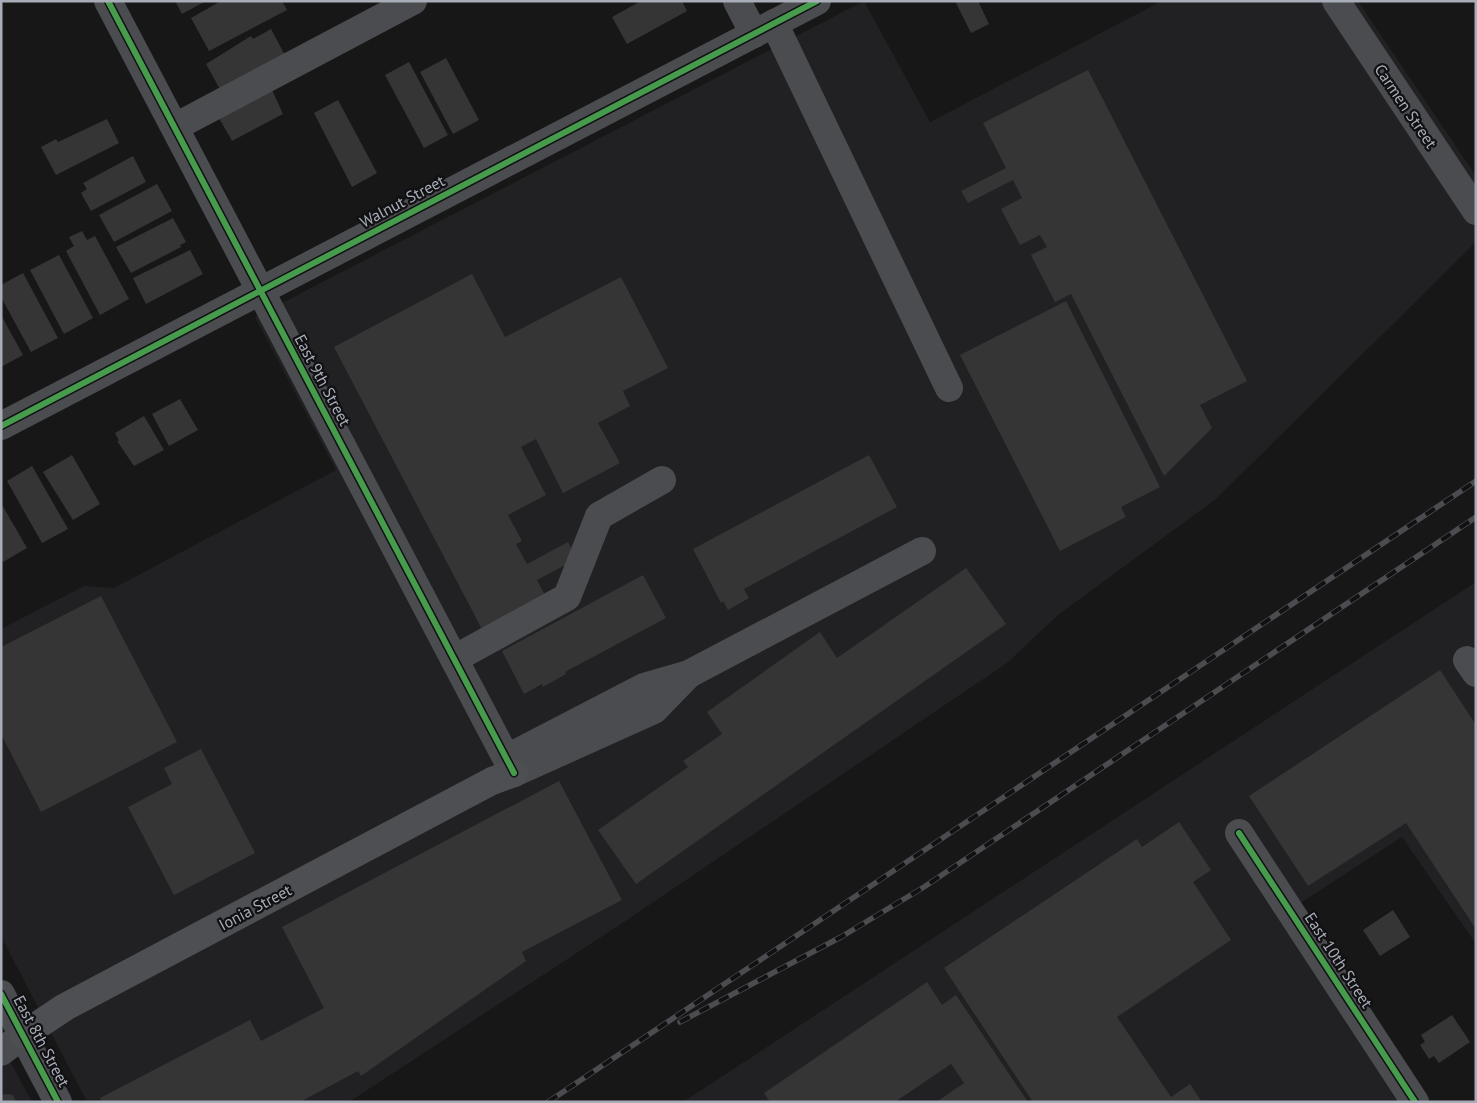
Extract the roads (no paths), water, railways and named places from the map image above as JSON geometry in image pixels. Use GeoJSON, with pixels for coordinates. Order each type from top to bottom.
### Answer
{"type":"FeatureCollection","features":[{"type":"Feature","properties":{"kind":"main road","name":"Ionia Street"},"geometry":{"type":"LineString","coordinates":[[23,1035],[65,1007],[492,781],[510,766]]}},
{"type":"Feature","properties":{"kind":"street","name":"East 9th Street"},"geometry":{"type":"LineString","coordinates":[[108,1],[510,766]]}},
{"type":"Feature","properties":{"kind":"street"},"geometry":{"type":"LineString","coordinates":[[737,1],[764,28],[949,388]]}},
{"type":"Feature","properties":{"kind":"street","name":"Walnut Street"},"geometry":{"type":"LineString","coordinates":[[1,426],[817,1]]}},
{"type":"Feature","properties":{"kind":"street","name":"Carmen Street"},"geometry":{"type":"LineString","coordinates":[[1336,1],[1476,211]]}},
{"type":"Feature","properties":{"kind":"street"},"geometry":{"type":"LineString","coordinates":[[174,127],[409,2]]}},
{"type":"Feature","properties":{"kind":"street"},"geometry":{"type":"LineString","coordinates":[[454,659],[567,596],[599,516],[662,480]]}},
{"type":"Feature","properties":{"kind":"street"},"geometry":{"type":"LineString","coordinates":[[510,766],[654,710],[688,674],[922,551]]}},
{"type":"Feature","properties":{"kind":"street","name":"East 10th Street"},"geometry":{"type":"LineString","coordinates":[[1239,833],[1415,1102]]}},
{"type":"Feature","properties":{"kind":"street","name":"East 8th Street"},"geometry":{"type":"LineString","coordinates":[[1,994],[58,1102]]}},
{"type":"Feature","properties":{"kind":"street","name":"Ionia Street"},"geometry":{"type":"LineString","coordinates":[[1,1052],[23,1035]]}},
{"type":"Feature","properties":{"kind":"railway"},"geometry":{"type":"LineString","coordinates":[[548,1102],[1476,481]]}},
{"type":"Feature","properties":{"kind":"railway"},"geometry":{"type":"LineString","coordinates":[[680,1022],[841,937],[924,887],[1476,517]]}}]}
